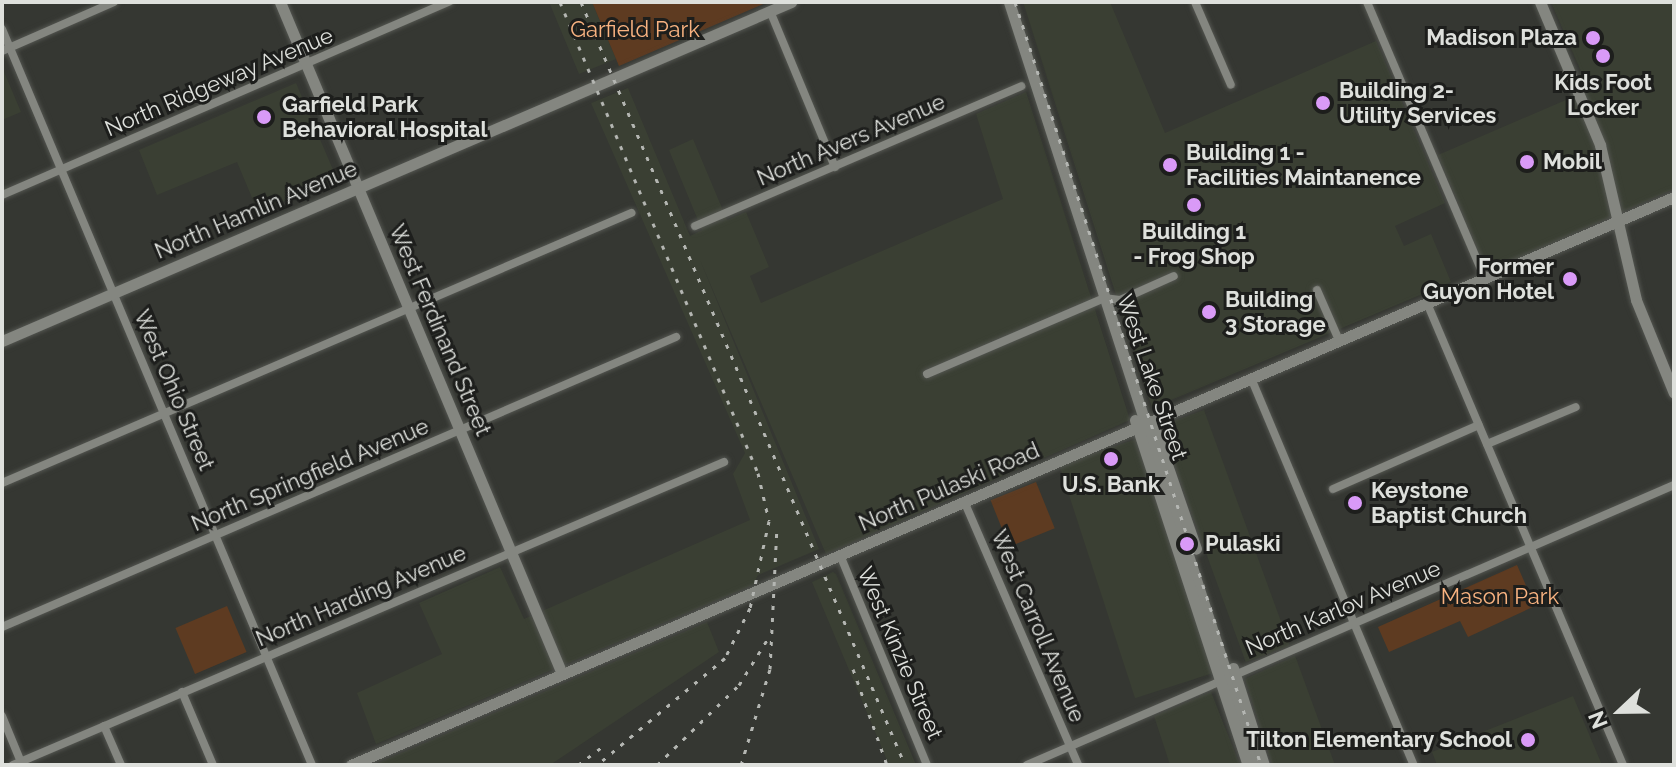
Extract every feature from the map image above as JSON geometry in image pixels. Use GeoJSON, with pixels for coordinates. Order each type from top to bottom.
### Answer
{"type":"FeatureCollection","features":[{"type":"Feature","properties":{"kind":"main road","name":"West Ferdinand Street"},"geometry":{"type":"LineString","coordinates":[[280,2],[562,674]]}},
{"type":"Feature","properties":{"kind":"main road","name":"North Hamlin Avenue"},"geometry":{"type":"LineString","coordinates":[[2,341],[791,2]]}},
{"type":"Feature","properties":{"kind":"main road","name":"West Lake Street"},"geometry":{"type":"LineString","coordinates":[[1009,2],[1256,765]]}},
{"type":"Feature","properties":{"kind":"main road"},"geometry":{"type":"LineString","coordinates":[[1540,2],[1600,145],[1636,300],[1674,393]]}},
{"type":"Feature","properties":{"kind":"main road","name":"North Pulaski Road"},"geometry":{"type":"LineString","coordinates":[[351,765],[1674,197]]}},
{"type":"Feature","properties":{"kind":"main road","name":"West Lake Street"},"geometry":{"type":"LineString","coordinates":[[1228,678],[1248,765]]}},
{"type":"Feature","properties":{"kind":"main road","name":"West Lake Street"},"geometry":{"type":"LineString","coordinates":[[1228,678],[1264,765]]}},
{"type":"Feature","properties":{"kind":"street"},"geometry":{"type":"LineString","coordinates":[[6,49],[114,2]]}},
{"type":"Feature","properties":{"kind":"street","name":"North Ridgeway Avenue"},"geometry":{"type":"LineString","coordinates":[[2,195],[449,2]]}},
{"type":"Feature","properties":{"kind":"street"},"geometry":{"type":"LineString","coordinates":[[1195,2],[1231,85]]}},
{"type":"Feature","properties":{"kind":"street"},"geometry":{"type":"LineString","coordinates":[[1367,2],[1485,278]]}},
{"type":"Feature","properties":{"kind":"street"},"geometry":{"type":"LineString","coordinates":[[770,11],[835,167]]}},
{"type":"Feature","properties":{"kind":"street","name":"West Ohio Street"},"geometry":{"type":"LineString","coordinates":[[2,29],[6,49],[61,170],[312,765]]}},
{"type":"Feature","properties":{"kind":"street","name":"North Avers Avenue"},"geometry":{"type":"LineString","coordinates":[[695,226],[1021,86],[1032,74]]}},
{"type":"Feature","properties":{"kind":"street"},"geometry":{"type":"LineString","coordinates":[[1021,86],[1037,90]]}},
{"type":"Feature","properties":{"kind":"street"},"geometry":{"type":"LineString","coordinates":[[2,483],[631,213]]}},
{"type":"Feature","properties":{"kind":"street"},"geometry":{"type":"LineString","coordinates":[[927,374],[1090,303],[1120,300],[1174,276]]}},
{"type":"Feature","properties":{"kind":"street"},"geometry":{"type":"LineString","coordinates":[[1317,290],[1339,340]]}},
{"type":"Feature","properties":{"kind":"street"},"geometry":{"type":"LineString","coordinates":[[1427,303],[1623,765]]}},
{"type":"Feature","properties":{"kind":"street","name":"North Springfield Avenue"},"geometry":{"type":"LineString","coordinates":[[2,627],[676,337]]}},
{"type":"Feature","properties":{"kind":"street"},"geometry":{"type":"LineString","coordinates":[[1251,378],[1414,765]]}},
{"type":"Feature","properties":{"kind":"street"},"geometry":{"type":"LineString","coordinates":[[1487,444],[1576,407]]}},
{"type":"Feature","properties":{"kind":"street"},"geometry":{"type":"LineString","coordinates":[[1333,489],[1479,425]]}},
{"type":"Feature","properties":{"kind":"street","name":"North Harding Avenue"},"geometry":{"type":"LineString","coordinates":[[17,763],[724,462]]}},
{"type":"Feature","properties":{"kind":"street","name":"North Karlov Avenue"},"geometry":{"type":"LineString","coordinates":[[1027,765],[1674,485]]}},
{"type":"Feature","properties":{"kind":"street","name":"West Carroll Avenue"},"geometry":{"type":"LineString","coordinates":[[964,501],[1078,765]]}},
{"type":"Feature","properties":{"kind":"street","name":"West Kinzie Street"},"geometry":{"type":"LineString","coordinates":[[840,555],[927,765]]}},
{"type":"Feature","properties":{"kind":"street"},"geometry":{"type":"LineString","coordinates":[[182,692],[213,765]]}},
{"type":"Feature","properties":{"kind":"street"},"geometry":{"type":"LineString","coordinates":[[2,716],[17,763]]}},
{"type":"Feature","properties":{"kind":"street"},"geometry":{"type":"LineString","coordinates":[[104,726],[121,765]]}},
{"type":"Feature","properties":{"kind":"shaded area"},"geometry":{"type":"Polygon","coordinates":[[[549,2],[592,2],[616,59],[579,74],[549,2]]]}},
{"type":"Feature","properties":{"kind":"shaded area"},"geometry":{"type":"Polygon","coordinates":[[[1023,2],[1110,2],[1165,133],[1376,41],[1445,203],[1395,226],[1404,246],[1431,234],[1451,282],[1152,408],[1023,2]]]}},
{"type":"Feature","properties":{"kind":"shaded area"},"geometry":{"type":"Polygon","coordinates":[[[1551,2],[1674,2],[1674,189],[1487,272],[1438,155],[1589,90],[1551,2]]]}},
{"type":"Feature","properties":{"kind":"shaded area"},"geometry":{"type":"Polygon","coordinates":[[[2,67],[21,112],[2,120],[2,67]]]}},
{"type":"Feature","properties":{"kind":"shaded area","name":"Garfield Park Behavioral Hospital"},"geometry":{"type":"Polygon","coordinates":[[[296,83],[337,179],[258,212],[237,162],[157,195],[139,150],[296,83]]]}},
{"type":"Feature","properties":{"kind":"shaded area"},"geometry":{"type":"Polygon","coordinates":[[[628,88],[690,236],[702,230],[669,150],[693,139],[727,220],[746,212],[769,267],[750,276],[761,303],[1003,199],[976,114],[1026,92],[1130,420],[826,554],[700,260],[819,549],[758,575],[753,585],[376,744],[357,693],[442,654],[419,603],[500,567],[524,619],[750,520],[733,474],[745,453],[591,103],[628,88]]]}},
{"type":"Feature","properties":{"kind":"shaded area"},"geometry":{"type":"Polygon","coordinates":[[[1204,410],[1290,646],[1246,662],[1160,426],[1204,410]]]}},
{"type":"Feature","properties":{"kind":"shaded area"},"geometry":{"type":"Polygon","coordinates":[[[1137,439],[1213,673],[1135,698],[1059,464],[1137,439]]]}},
{"type":"Feature","properties":{"kind":"shaded area"},"geometry":{"type":"Polygon","coordinates":[[[833,572],[916,765],[889,765],[812,582],[833,572]]]}},
{"type":"Feature","properties":{"kind":"shaded area"},"geometry":{"type":"Polygon","coordinates":[[[707,622],[719,652],[550,765],[373,765],[707,622]]]}},
{"type":"Feature","properties":{"kind":"shaded area"},"geometry":{"type":"Polygon","coordinates":[[[1295,656],[1335,765],[1272,765],[1245,679],[1295,656]]]}},
{"type":"Feature","properties":{"kind":"shaded area"},"geometry":{"type":"Polygon","coordinates":[[[1211,692],[1240,765],[1170,765],[1154,716],[1211,692]]]}},
{"type":"Feature","properties":{"kind":"shaded area","name":"Tilton Elementary School"},"geometry":{"type":"Polygon","coordinates":[[[1573,696],[1602,765],[1437,765],[1432,752],[1573,696]]]}},
{"type":"Feature","properties":{"kind":"green space","name":"Garfield Park"},"geometry":{"type":"Polygon","coordinates":[[[592,2],[768,2],[619,66],[592,2]]]}},
{"type":"Feature","properties":{"kind":"green space"},"geometry":{"type":"Polygon","coordinates":[[[1036,482],[1055,528],[1009,547],[991,500],[1036,482]]]}},
{"type":"Feature","properties":{"kind":"green space","name":"Mason Park"},"geometry":{"type":"Polygon","coordinates":[[[1517,565],[1535,606],[1468,637],[1460,621],[1389,652],[1378,627],[1517,565]]]}},
{"type":"Feature","properties":{"kind":"green space"},"geometry":{"type":"Polygon","coordinates":[[[227,606],[247,652],[195,674],[175,628],[227,606]]]}},
{"type":"Feature","properties":{"kind":"railway"},"geometry":{"type":"LineString","coordinates":[[560,2],[758,473],[769,521],[750,608],[725,658],[597,765]]}},
{"type":"Feature","properties":{"kind":"railway"},"geometry":{"type":"LineString","coordinates":[[581,2],[905,765]]}},
{"type":"Feature","properties":{"kind":"railway"},"geometry":{"type":"LineString","coordinates":[[1015,2],[1261,765]]}},
{"type":"Feature","properties":{"kind":"railway"},"geometry":{"type":"LineString","coordinates":[[741,765],[770,669],[777,526]]}},
{"type":"Feature","properties":{"kind":"railway"},"geometry":{"type":"LineString","coordinates":[[657,765],[739,685],[767,640]]}},
{"type":"Feature","properties":{"kind":"railway"},"geometry":{"type":"LineString","coordinates":[[853,669],[887,765]]}},
{"type":"Feature","properties":{"kind":"railway"},"geometry":{"type":"LineString","coordinates":[[578,765],[603,746]]}},
{"type":"Feature","properties":{"kind":"place","name":"Madison Plaza"},"geometry":{"type":"Point","coordinates":[1593,38]}},
{"type":"Feature","properties":{"kind":"place","name":"Kids Foot Locker"},"geometry":{"type":"Point","coordinates":[1603,56]}},
{"type":"Feature","properties":{"kind":"place","name":"Building 2- Utility Services"},"geometry":{"type":"Point","coordinates":[1323,103]}},
{"type":"Feature","properties":{"kind":"place","name":"Garfield Park Behavioral Hospital"},"geometry":{"type":"Point","coordinates":[264,117]}},
{"type":"Feature","properties":{"kind":"place","name":"Mobil"},"geometry":{"type":"Point","coordinates":[1527,162]}},
{"type":"Feature","properties":{"kind":"place","name":"Building 1 - Facilities Maintanence"},"geometry":{"type":"Point","coordinates":[1170,165]}},
{"type":"Feature","properties":{"kind":"place","name":"Building 1 - Frog Shop"},"geometry":{"type":"Point","coordinates":[1194,205]}},
{"type":"Feature","properties":{"kind":"place","name":"Former Guyon Hotel"},"geometry":{"type":"Point","coordinates":[1570,279]}},
{"type":"Feature","properties":{"kind":"place","name":"Building 3 Storage"},"geometry":{"type":"Point","coordinates":[1209,312]}},
{"type":"Feature","properties":{"kind":"place","name":"U.S. Bank"},"geometry":{"type":"Point","coordinates":[1111,459]}},
{"type":"Feature","properties":{"kind":"place","name":"Keystone Baptist Church"},"geometry":{"type":"Point","coordinates":[1355,503]}},
{"type":"Feature","properties":{"kind":"place","name":"Pulaski"},"geometry":{"type":"Point","coordinates":[1187,544]}},
{"type":"Feature","properties":{"kind":"place","name":"Tilton Elementary School"},"geometry":{"type":"Point","coordinates":[1528,740]}}]}
